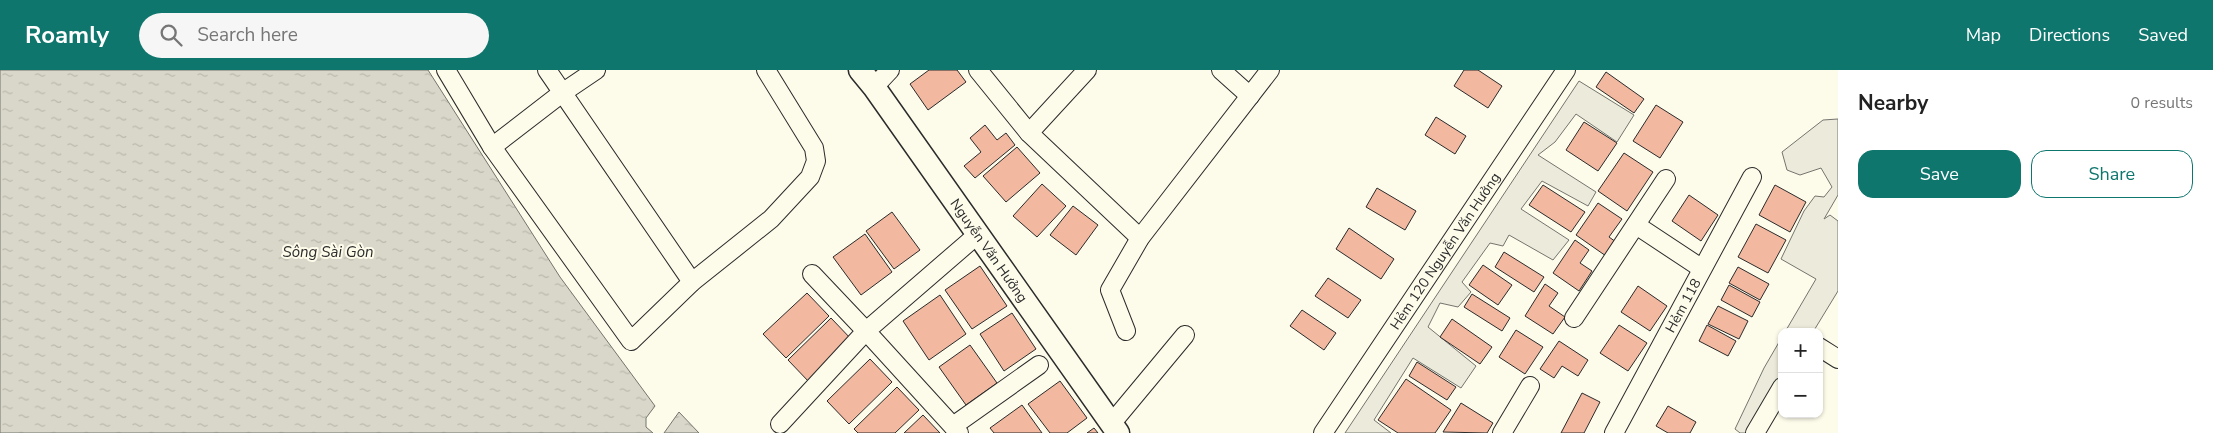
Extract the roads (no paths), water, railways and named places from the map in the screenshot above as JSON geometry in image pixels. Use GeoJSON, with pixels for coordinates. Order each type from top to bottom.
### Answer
{"type":"FeatureCollection","features":[{"type":"Feature","properties":{"kind":"main road","name":"Nguyễn Văn Hưởng"},"geometry":{"type":"LineString","coordinates":[[867,78],[1114,428]]}},
{"type":"Feature","properties":{"kind":"street"},"geometry":{"type":"LineString","coordinates":[[446,70],[492,146],[631,341],[692,282],[771,219],[810,177],[816,161],[814,148],[766,70]]}},
{"type":"Feature","properties":{"kind":"street"},"geometry":{"type":"LineString","coordinates":[[547,70],[692,282]]}},
{"type":"Feature","properties":{"kind":"street"},"geometry":{"type":"LineString","coordinates":[[492,146],[596,70]]}},
{"type":"Feature","properties":{"kind":"street"},"geometry":{"type":"LineString","coordinates":[[867,78],[890,70]]}},
{"type":"Feature","properties":{"kind":"street"},"geometry":{"type":"LineString","coordinates":[[978,70],[1029,133],[1140,238]]}},
{"type":"Feature","properties":{"kind":"street"},"geometry":{"type":"LineString","coordinates":[[1029,133],[1087,70]]}},
{"type":"Feature","properties":{"kind":"street"},"geometry":{"type":"LineString","coordinates":[[1221,70],[1250,96]]}},
{"type":"Feature","properties":{"kind":"street"},"geometry":{"type":"LineString","coordinates":[[1126,331],[1110,290],[1140,238],[1270,70]]}},
{"type":"Feature","properties":{"kind":"street","name":"Hẻm 120 Nguyễn Văn Hưởng"},"geometry":{"type":"LineString","coordinates":[[1323,433],[1566,70]]}},
{"type":"Feature","properties":{"kind":"street","name":"Hẻm 118"},"geometry":{"type":"LineString","coordinates":[[1614,433],[1752,177]]}},
{"type":"Feature","properties":{"kind":"street"},"geometry":{"type":"LineString","coordinates":[[1574,318],[1666,179]]}},
{"type":"Feature","properties":{"kind":"street"},"geometry":{"type":"LineString","coordinates":[[1636,225],[1702,268]]}},
{"type":"Feature","properties":{"kind":"street"},"geometry":{"type":"LineString","coordinates":[[780,424],[866,331],[977,234]]}},
{"type":"Feature","properties":{"kind":"street"},"geometry":{"type":"LineString","coordinates":[[812,274],[956,430],[1040,365]]}},
{"type":"Feature","properties":{"kind":"street"},"geometry":{"type":"LineString","coordinates":[[1114,428],[1185,335]]}},
{"type":"Feature","properties":{"kind":"street"},"geometry":{"type":"LineString","coordinates":[[1823,349],[1838,358]]}},
{"type":"Feature","properties":{"kind":"street"},"geometry":{"type":"LineString","coordinates":[[1506,432],[1530,386]]}},
{"type":"Feature","properties":{"kind":"street"},"geometry":{"type":"LineString","coordinates":[[1755,433],[1778,394]]}},
{"type":"Feature","properties":{"kind":"water","name":"Sông Sài Gòn"},"geometry":{"type":"Polygon","coordinates":[[[0,70],[428,70],[560,277],[655,406],[646,418],[646,427],[653,433],[0,433],[0,70]]]}},
{"type":"Feature","properties":{"kind":"water"},"geometry":{"type":"Polygon","coordinates":[[[679,412],[699,433],[664,433],[679,412]]]}}]}
